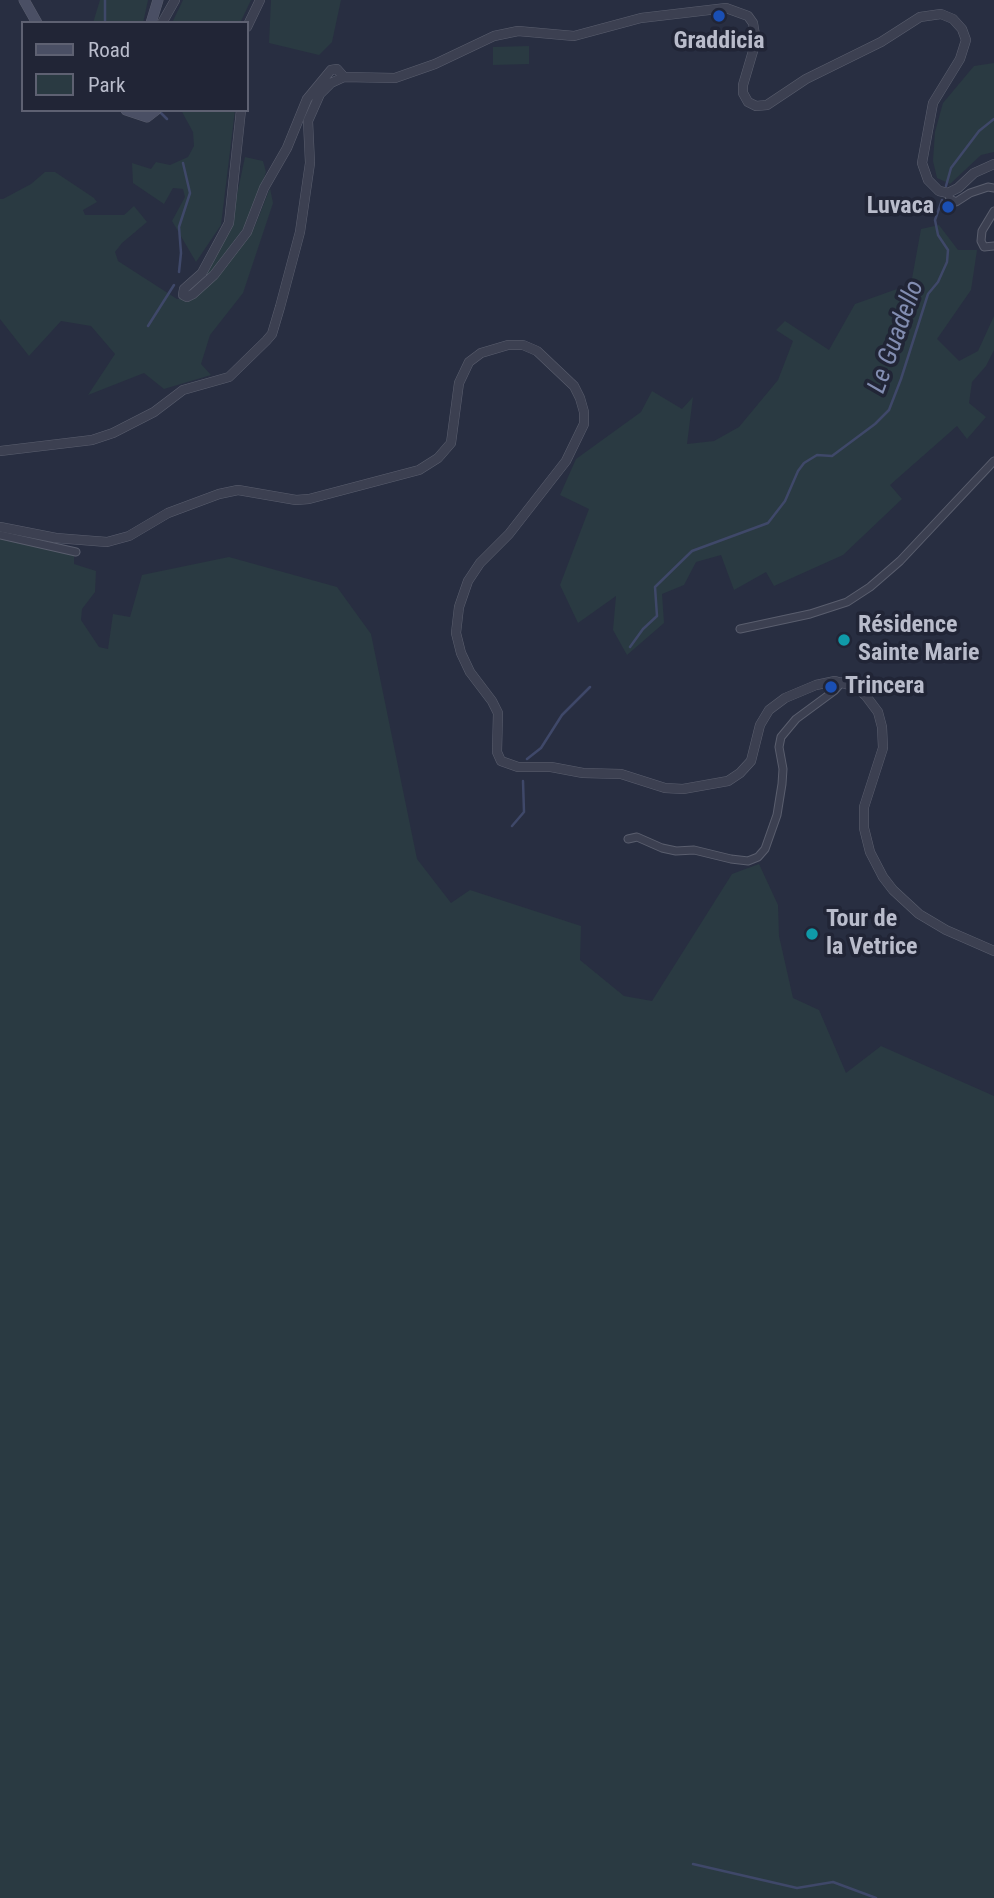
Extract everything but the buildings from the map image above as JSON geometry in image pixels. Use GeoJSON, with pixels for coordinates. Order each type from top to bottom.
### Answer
{"type":"FeatureCollection","features":[{"type":"Feature","properties":{"kind":"main road"},"geometry":{"type":"LineString","coordinates":[[24,0],[36,21]]}},
{"type":"Feature","properties":{"kind":"main road"},"geometry":{"type":"LineString","coordinates":[[151,21],[158,0]]}},
{"type":"Feature","properties":{"kind":"main road"},"geometry":{"type":"LineString","coordinates":[[130,112],[141,117],[154,112]]}},
{"type":"Feature","properties":{"kind":"street"},"geometry":{"type":"LineString","coordinates":[[163,21],[175,0]]}},
{"type":"Feature","properties":{"kind":"street"},"geometry":{"type":"LineString","coordinates":[[248,25],[260,0]]}},
{"type":"Feature","properties":{"kind":"street"},"geometry":{"type":"LineString","coordinates":[[0,451],[92,440],[113,433],[154,412],[183,390],[229,377],[266,341],[272,334],[300,232],[310,163],[308,121],[320,94],[331,83],[344,77],[395,78],[435,64],[495,36],[518,31],[574,36],[641,18],[726,8],[748,16],[753,23],[757,41],[743,93],[748,102],[756,106],[767,105],[806,79],[881,42],[920,18],[941,14],[953,19],[962,29],[966,40],[960,60],[933,103],[922,163],[928,180],[939,191],[948,193],[958,188],[974,173],[994,164]]}},
{"type":"Feature","properties":{"kind":"street"},"geometry":{"type":"LineString","coordinates":[[241,112],[229,223],[202,273],[182,292],[187,297],[214,275],[247,232],[264,188],[288,148],[307,99],[331,70],[337,69],[344,77]]}},
{"type":"Feature","properties":{"kind":"street"},"geometry":{"type":"LineString","coordinates":[[948,193],[950,199],[956,202],[970,193],[988,187],[994,188]]}},
{"type":"Feature","properties":{"kind":"street"},"geometry":{"type":"LineString","coordinates":[[994,211],[982,231],[981,241],[984,247],[994,246]]}},
{"type":"Feature","properties":{"kind":"street"},"geometry":{"type":"LineString","coordinates":[[0,527],[56,538],[107,542],[129,536],[168,513],[219,494],[238,490],[296,500],[309,499],[419,470],[438,457],[451,443],[459,383],[469,362],[481,353],[508,345],[523,345],[537,351],[573,386],[580,398],[584,424],[566,461],[509,534],[480,563],[468,582],[459,607],[456,633],[461,653],[470,672],[498,713],[500,761],[518,767],[551,767],[583,773],[621,774],[665,788],[683,789],[728,781],[751,761],[760,724],[769,710],[785,698],[802,690],[835,681],[856,687],[877,712],[882,727],[883,748],[864,807],[864,828],[870,852],[883,877],[919,914],[946,930],[994,951]]}},
{"type":"Feature","properties":{"kind":"street"},"geometry":{"type":"LineString","coordinates":[[740,629],[810,614],[847,602],[870,587],[900,561],[994,461]]}},
{"type":"Feature","properties":{"kind":"street"},"geometry":{"type":"LineString","coordinates":[[0,535],[76,552]]}},
{"type":"Feature","properties":{"kind":"street"},"geometry":{"type":"LineString","coordinates":[[628,839],[637,836],[662,848],[676,851],[694,850],[731,859],[748,861],[758,857],[765,849],[778,815],[783,769],[779,747],[781,737],[796,719],[842,682]]}},
{"type":"Feature","properties":{"kind":"green space"},"geometry":{"type":"Polygon","coordinates":[[[100,0],[148,0],[143,21],[94,21],[100,0]]]}},
{"type":"Feature","properties":{"kind":"green space"},"geometry":{"type":"Polygon","coordinates":[[[183,0],[251,0],[241,21],[173,21],[183,0]]]}},
{"type":"Feature","properties":{"kind":"green space"},"geometry":{"type":"Polygon","coordinates":[[[271,0],[341,0],[332,42],[319,55],[269,43],[271,0]]]}},
{"type":"Feature","properties":{"kind":"green space"},"geometry":{"type":"Polygon","coordinates":[[[529,46],[529,64],[493,65],[493,47],[529,46]]]}},
{"type":"Feature","properties":{"kind":"green space"},"geometry":{"type":"Polygon","coordinates":[[[994,63],[994,152],[981,155],[950,184],[937,178],[933,161],[935,132],[943,103],[974,66],[994,63]]]}},
{"type":"Feature","properties":{"kind":"green space"},"geometry":{"type":"Polygon","coordinates":[[[182,112],[235,112],[221,225],[196,262],[172,221],[185,197],[183,189],[173,188],[164,204],[133,183],[132,163],[151,169],[156,162],[170,165],[188,157],[194,146],[193,132],[182,112]]]}},
{"type":"Feature","properties":{"kind":"green space"},"geometry":{"type":"Polygon","coordinates":[[[245,157],[263,161],[266,172],[248,222],[208,277],[205,275],[229,232],[245,157]]]}},
{"type":"Feature","properties":{"kind":"green space"},"geometry":{"type":"Polygon","coordinates":[[[45,172],[55,172],[94,198],[97,202],[83,210],[85,215],[124,215],[134,206],[147,222],[115,252],[118,261],[177,299],[185,299],[202,291],[224,270],[255,226],[270,188],[273,203],[243,293],[210,335],[201,364],[211,375],[164,389],[144,373],[88,395],[115,354],[91,326],[61,321],[29,356],[0,319],[0,199],[31,184],[45,172]]]}},
{"type":"Feature","properties":{"kind":"green space"},"geometry":{"type":"Polygon","coordinates":[[[939,225],[958,250],[977,250],[971,290],[937,339],[959,361],[978,351],[994,316],[994,350],[986,366],[972,382],[969,403],[986,417],[967,439],[957,426],[890,485],[902,499],[843,555],[774,586],[766,572],[734,590],[721,555],[696,562],[684,585],[662,594],[664,623],[627,655],[613,630],[616,596],[578,623],[560,585],[589,509],[560,495],[576,459],[641,412],[652,391],[682,409],[693,397],[687,444],[714,441],[739,427],[778,380],[793,341],[776,330],[785,321],[829,350],[855,304],[911,284],[921,229],[939,225]]]}},
{"type":"Feature","properties":{"kind":"green space"},"geometry":{"type":"Polygon","coordinates":[[[0,539],[74,555],[74,564],[96,571],[95,592],[82,609],[81,620],[99,647],[108,649],[113,614],[130,617],[142,575],[229,557],[337,587],[371,634],[417,859],[451,903],[470,890],[581,926],[580,960],[624,996],[652,1001],[732,874],[759,864],[778,905],[779,936],[793,998],[819,1010],[846,1073],[881,1046],[994,1096],[994,1898],[0,1898],[0,539]]]}},
{"type":"Feature","properties":{"kind":"waterway"},"geometry":{"type":"LineString","coordinates":[[105,0],[105,21]]}},
{"type":"Feature","properties":{"kind":"waterway"},"geometry":{"type":"LineString","coordinates":[[160,112],[167,119]]}},
{"type":"Feature","properties":{"kind":"waterway","name":"Le Guadello"},"geometry":{"type":"LineString","coordinates":[[946,186],[951,168],[979,131],[994,119]]}},
{"type":"Feature","properties":{"kind":"waterway"},"geometry":{"type":"LineString","coordinates":[[179,272],[179,227],[190,193],[183,163]]}},
{"type":"Feature","properties":{"kind":"waterway","name":"Le Guadello"},"geometry":{"type":"LineString","coordinates":[[630,647],[657,616],[655,587],[692,551],[768,523],[785,501],[804,463],[817,455],[832,456],[875,424],[889,410],[928,294],[938,282],[947,262],[948,250],[938,235],[935,220],[942,200]]}},
{"type":"Feature","properties":{"kind":"waterway"},"geometry":{"type":"LineString","coordinates":[[148,326],[174,285]]}},
{"type":"Feature","properties":{"kind":"waterway","name":"Le Guadello"},"geometry":{"type":"LineString","coordinates":[[527,759],[541,748],[562,715],[590,687]]}},
{"type":"Feature","properties":{"kind":"waterway","name":"Le Guadello"},"geometry":{"type":"LineString","coordinates":[[512,826],[524,812],[523,781]]}},
{"type":"Feature","properties":{"kind":"waterway"},"geometry":{"type":"LineString","coordinates":[[693,1864],[797,1888],[833,1882],[876,1898]]}},
{"type":"Feature","properties":{"kind":"place","name":"Graddicia"},"geometry":{"type":"Point","coordinates":[719,16]}},
{"type":"Feature","properties":{"kind":"place","name":"Luvaca"},"geometry":{"type":"Point","coordinates":[948,207]}},
{"type":"Feature","properties":{"kind":"place","name":"Résidence Sainte Marie"},"geometry":{"type":"Point","coordinates":[844,640]}},
{"type":"Feature","properties":{"kind":"place","name":"Trincera"},"geometry":{"type":"Point","coordinates":[831,687]}},
{"type":"Feature","properties":{"kind":"place","name":"Tour de la Vetrice"},"geometry":{"type":"Point","coordinates":[812,934]}}]}
